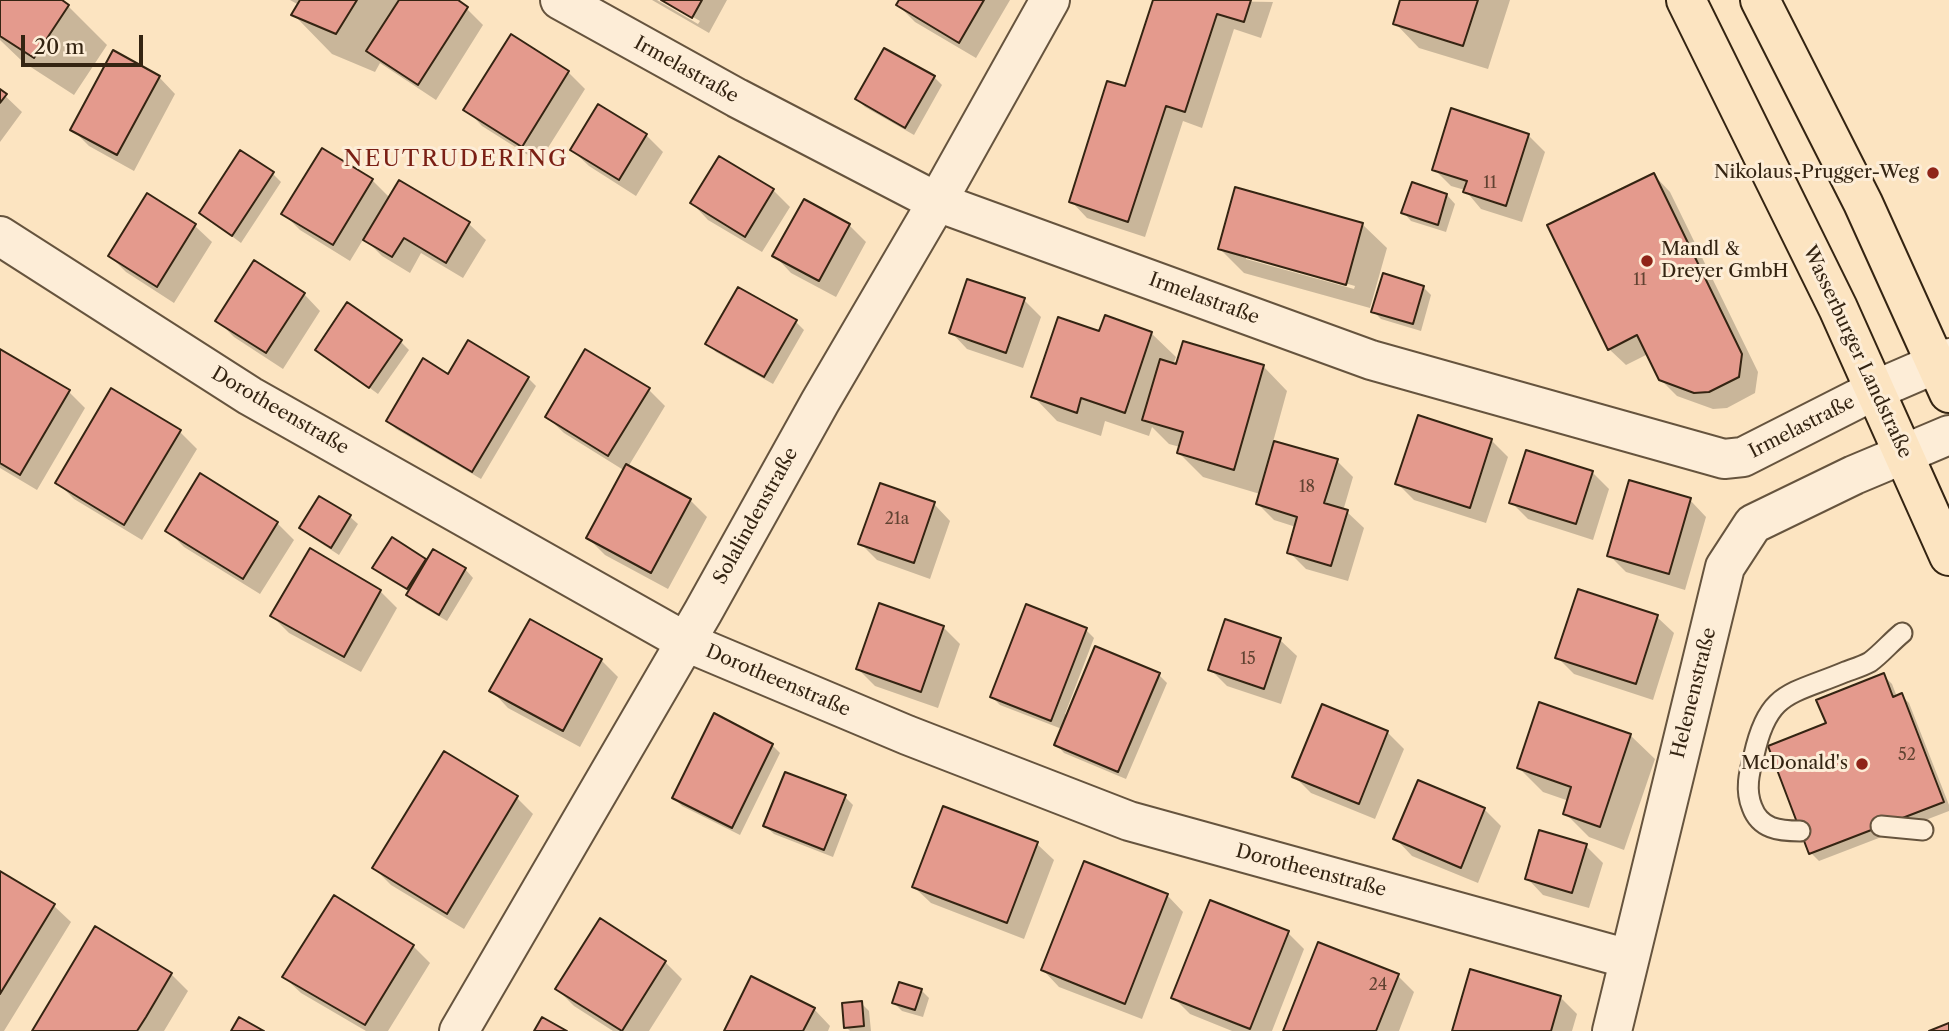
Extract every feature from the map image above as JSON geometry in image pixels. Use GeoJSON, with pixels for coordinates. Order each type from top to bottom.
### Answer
{"type":"FeatureCollection","features":[{"type":"Feature","properties":{"kind":"main road","name":"Wasserburger Landstraße"},"geometry":{"type":"LineString","coordinates":[[1686,0],[1832,295],[1949,556]]}},
{"type":"Feature","properties":{"kind":"main road"},"geometry":{"type":"LineString","coordinates":[[1760,0],[1945,372]]}},
{"type":"Feature","properties":{"kind":"street","name":"Irmelastraße"},"geometry":{"type":"LineString","coordinates":[[560,0],[737,99],[937,202],[1371,360],[1724,459],[1743,457],[1875,390],[1945,372]]}},
{"type":"Feature","properties":{"kind":"street","name":"Solalindenstraße"},"geometry":{"type":"LineString","coordinates":[[459,1031],[686,642],[1050,0]]}},
{"type":"Feature","properties":{"kind":"street","name":"Dorotheenstraße"},"geometry":{"type":"LineString","coordinates":[[0,236],[250,396],[686,642],[907,735],[1129,821],[1629,959]]}},
{"type":"Feature","properties":{"kind":"street","name":"Helenenstraße"},"geometry":{"type":"LineString","coordinates":[[1612,1031],[1725,567],[1753,524],[1854,475],[1949,435]]}},
{"type":"Feature","properties":{"kind":"lane"},"geometry":{"type":"LineString","coordinates":[[1800,831],[1782,831],[1768,827],[1755,816],[1748,797],[1749,775],[1758,737],[1768,712],[1787,695],[1869,662],[1902,633]]}},
{"type":"Feature","properties":{"kind":"lane"},"geometry":{"type":"LineString","coordinates":[[1881,826],[1923,830]]}},
{"type":"Feature","properties":{"kind":"building"},"geometry":{"type":"Polygon","coordinates":[[[0,0],[62,0],[69,5],[34,58],[0,36],[0,0]]]}},
{"type":"Feature","properties":{"kind":"building"},"geometry":{"type":"Polygon","coordinates":[[[300,0],[357,0],[336,34],[291,15],[300,0]]]}},
{"type":"Feature","properties":{"kind":"building"},"geometry":{"type":"Polygon","coordinates":[[[399,0],[458,0],[468,7],[418,85],[366,51],[399,0]]]}},
{"type":"Feature","properties":{"kind":"building"},"geometry":{"type":"Polygon","coordinates":[[[661,0],[702,0],[692,18],[661,0]]]}},
{"type":"Feature","properties":{"kind":"building"},"geometry":{"type":"Polygon","coordinates":[[[899,0],[984,0],[959,43],[896,5],[899,0]]]}},
{"type":"Feature","properties":{"kind":"building"},"geometry":{"type":"Polygon","coordinates":[[[1153,0],[1251,0],[1244,22],[1217,14],[1185,112],[1166,106],[1128,222],[1069,202],[1107,81],[1125,86],[1153,0]]]}},
{"type":"Feature","properties":{"kind":"building"},"geometry":{"type":"Polygon","coordinates":[[[1400,0],[1478,0],[1463,46],[1393,24],[1400,0]]]}},
{"type":"Feature","properties":{"kind":"building"},"geometry":{"type":"Polygon","coordinates":[[[511,34],[569,71],[522,147],[463,110],[511,34]]]}},
{"type":"Feature","properties":{"kind":"building"},"geometry":{"type":"Polygon","coordinates":[[[884,48],[935,76],[905,128],[855,99],[884,48]]]}},
{"type":"Feature","properties":{"kind":"building"},"geometry":{"type":"Polygon","coordinates":[[[113,50],[160,76],[117,155],[70,130],[113,50]]]}},
{"type":"Feature","properties":{"kind":"building"},"geometry":{"type":"Polygon","coordinates":[[[0,89],[7,94],[0,103],[0,89]]]}},
{"type":"Feature","properties":{"kind":"building"},"geometry":{"type":"Polygon","coordinates":[[[598,104],[647,134],[619,180],[570,150],[598,104]]]}},
{"type":"Feature","properties":{"kind":"building"},"geometry":{"type":"Polygon","coordinates":[[[1451,108],[1529,134],[1506,206],[1463,192],[1467,181],[1432,170],[1451,108]]]}},
{"type":"Feature","properties":{"kind":"building"},"geometry":{"type":"Polygon","coordinates":[[[322,148],[373,179],[333,245],[281,214],[322,148]]]}},
{"type":"Feature","properties":{"kind":"building"},"geometry":{"type":"Polygon","coordinates":[[[240,150],[274,172],[232,236],[199,213],[240,150]]]}},
{"type":"Feature","properties":{"kind":"building"},"geometry":{"type":"Polygon","coordinates":[[[719,156],[774,189],[745,237],[690,203],[719,156]]]}},
{"type":"Feature","properties":{"kind":"building"},"geometry":{"type":"Polygon","coordinates":[[[1654,173],[1742,354],[1739,377],[1709,392],[1694,393],[1659,380],[1637,335],[1608,350],[1547,225],[1654,173]]]}},
{"type":"Feature","properties":{"kind":"building"},"geometry":{"type":"Polygon","coordinates":[[[399,180],[470,222],[446,263],[404,238],[392,257],[363,240],[399,180]]]}},
{"type":"Feature","properties":{"kind":"building"},"geometry":{"type":"Polygon","coordinates":[[[1412,182],[1447,194],[1438,225],[1401,213],[1412,182]]]}},
{"type":"Feature","properties":{"kind":"building"},"geometry":{"type":"Polygon","coordinates":[[[1235,187],[1363,223],[1346,285],[1218,249],[1235,187]]]}},
{"type":"Feature","properties":{"kind":"building"},"geometry":{"type":"Polygon","coordinates":[[[147,193],[196,224],[157,287],[108,256],[147,193]]]}},
{"type":"Feature","properties":{"kind":"building"},"geometry":{"type":"Polygon","coordinates":[[[804,199],[850,224],[819,281],[772,256],[804,199]]]}},
{"type":"Feature","properties":{"kind":"building"},"geometry":{"type":"Polygon","coordinates":[[[254,260],[305,293],[266,353],[215,321],[254,260]]]}},
{"type":"Feature","properties":{"kind":"building"},"geometry":{"type":"Polygon","coordinates":[[[1383,273],[1424,286],[1413,324],[1371,312],[1383,273]]]}},
{"type":"Feature","properties":{"kind":"building"},"geometry":{"type":"Polygon","coordinates":[[[967,279],[1025,298],[1006,353],[949,333],[967,279]]]}},
{"type":"Feature","properties":{"kind":"building"},"geometry":{"type":"Polygon","coordinates":[[[738,287],[797,320],[764,377],[705,344],[738,287]]]}},
{"type":"Feature","properties":{"kind":"building"},"geometry":{"type":"Polygon","coordinates":[[[347,302],[402,340],[369,388],[315,350],[347,302]]]}},
{"type":"Feature","properties":{"kind":"building"},"geometry":{"type":"Polygon","coordinates":[[[1105,315],[1152,332],[1125,413],[1081,398],[1077,413],[1031,397],[1058,317],[1099,331],[1105,315]]]}},
{"type":"Feature","properties":{"kind":"building"},"geometry":{"type":"Polygon","coordinates":[[[468,340],[529,377],[472,472],[386,421],[423,358],[448,374],[468,340]]]}},
{"type":"Feature","properties":{"kind":"building"},"geometry":{"type":"Polygon","coordinates":[[[1183,341],[1264,365],[1234,470],[1177,453],[1183,432],[1142,420],[1160,359],[1176,364],[1183,341]]]}},
{"type":"Feature","properties":{"kind":"building"},"geometry":{"type":"Polygon","coordinates":[[[0,349],[70,390],[20,475],[0,463],[0,349]]]}},
{"type":"Feature","properties":{"kind":"building"},"geometry":{"type":"Polygon","coordinates":[[[585,349],[650,388],[608,456],[545,417],[585,349]]]}},
{"type":"Feature","properties":{"kind":"building"},"geometry":{"type":"Polygon","coordinates":[[[111,388],[181,430],[124,525],[55,483],[111,388]]]}},
{"type":"Feature","properties":{"kind":"building"},"geometry":{"type":"Polygon","coordinates":[[[1418,415],[1492,439],[1470,508],[1395,484],[1418,415]]]}},
{"type":"Feature","properties":{"kind":"building"},"geometry":{"type":"Polygon","coordinates":[[[1274,441],[1338,459],[1324,503],[1348,510],[1331,566],[1287,553],[1297,517],[1256,504],[1274,441]]]}},
{"type":"Feature","properties":{"kind":"building"},"geometry":{"type":"Polygon","coordinates":[[[1526,450],[1593,471],[1576,524],[1509,503],[1526,450]]]}},
{"type":"Feature","properties":{"kind":"building"},"geometry":{"type":"Polygon","coordinates":[[[626,464],[691,499],[651,573],[586,538],[626,464]]]}},
{"type":"Feature","properties":{"kind":"building"},"geometry":{"type":"Polygon","coordinates":[[[200,473],[278,522],[243,579],[165,531],[200,473]]]}},
{"type":"Feature","properties":{"kind":"building"},"geometry":{"type":"Polygon","coordinates":[[[1629,480],[1691,498],[1669,574],[1607,556],[1629,480]]]}},
{"type":"Feature","properties":{"kind":"building"},"geometry":{"type":"Polygon","coordinates":[[[880,483],[935,502],[914,563],[858,544],[880,483]]]}},
{"type":"Feature","properties":{"kind":"building"},"geometry":{"type":"Polygon","coordinates":[[[319,496],[351,515],[331,548],[299,528],[319,496]]]}},
{"type":"Feature","properties":{"kind":"building"},"geometry":{"type":"Polygon","coordinates":[[[392,537],[426,559],[407,589],[372,568],[392,537]]]}},
{"type":"Feature","properties":{"kind":"building"},"geometry":{"type":"Polygon","coordinates":[[[310,548],[381,590],[344,657],[270,616],[310,548]]]}},
{"type":"Feature","properties":{"kind":"building"},"geometry":{"type":"Polygon","coordinates":[[[433,549],[466,568],[439,615],[406,595],[433,549]]]}},
{"type":"Feature","properties":{"kind":"building"},"geometry":{"type":"Polygon","coordinates":[[[1578,589],[1658,615],[1636,684],[1555,658],[1578,589]]]}},
{"type":"Feature","properties":{"kind":"building"},"geometry":{"type":"Polygon","coordinates":[[[879,603],[944,626],[921,692],[856,669],[879,603]]]}},
{"type":"Feature","properties":{"kind":"building"},"geometry":{"type":"Polygon","coordinates":[[[1026,604],[1087,628],[1051,721],[990,697],[1026,604]]]}},
{"type":"Feature","properties":{"kind":"building"},"geometry":{"type":"Polygon","coordinates":[[[530,619],[602,659],[563,731],[489,691],[530,619]]]}},
{"type":"Feature","properties":{"kind":"building"},"geometry":{"type":"Polygon","coordinates":[[[1225,619],[1281,638],[1264,689],[1208,670],[1225,619]]]}},
{"type":"Feature","properties":{"kind":"building"},"geometry":{"type":"Polygon","coordinates":[[[1095,646],[1160,673],[1118,772],[1054,745],[1095,646]]]}},
{"type":"Feature","properties":{"kind":"building"},"geometry":{"type":"Polygon","coordinates":[[[1884,673],[1893,697],[1902,693],[1944,802],[1809,854],[1768,746],[1826,723],[1816,700],[1884,673]]]}},
{"type":"Feature","properties":{"kind":"building"},"geometry":{"type":"Polygon","coordinates":[[[1539,702],[1631,734],[1600,827],[1563,814],[1571,787],[1517,768],[1539,702]]]}},
{"type":"Feature","properties":{"kind":"building"},"geometry":{"type":"Polygon","coordinates":[[[1322,704],[1388,731],[1359,804],[1292,777],[1322,704]]]}},
{"type":"Feature","properties":{"kind":"building"},"geometry":{"type":"Polygon","coordinates":[[[714,713],[773,744],[732,828],[672,798],[714,713]]]}},
{"type":"Feature","properties":{"kind":"building"},"geometry":{"type":"Polygon","coordinates":[[[444,751],[518,796],[447,914],[372,868],[444,751]]]}},
{"type":"Feature","properties":{"kind":"building"},"geometry":{"type":"Polygon","coordinates":[[[785,772],[846,795],[824,850],[763,826],[785,772]]]}},
{"type":"Feature","properties":{"kind":"building"},"geometry":{"type":"Polygon","coordinates":[[[1418,780],[1485,808],[1461,868],[1393,839],[1418,780]]]}},
{"type":"Feature","properties":{"kind":"building"},"geometry":{"type":"Polygon","coordinates":[[[943,806],[1038,842],[1007,923],[912,887],[943,806]]]}},
{"type":"Feature","properties":{"kind":"building"},"geometry":{"type":"Polygon","coordinates":[[[1539,830],[1587,844],[1572,893],[1525,879],[1539,830]]]}},
{"type":"Feature","properties":{"kind":"building"},"geometry":{"type":"Polygon","coordinates":[[[1084,861],[1168,894],[1125,1004],[1041,970],[1084,861]]]}},
{"type":"Feature","properties":{"kind":"building"},"geometry":{"type":"Polygon","coordinates":[[[0,871],[55,904],[0,994],[0,871]]]}},
{"type":"Feature","properties":{"kind":"building"},"geometry":{"type":"Polygon","coordinates":[[[334,895],[414,945],[365,1025],[282,977],[334,895]]]}},
{"type":"Feature","properties":{"kind":"building"},"geometry":{"type":"Polygon","coordinates":[[[1210,900],[1289,931],[1250,1029],[1171,998],[1210,900]]]}},
{"type":"Feature","properties":{"kind":"building"},"geometry":{"type":"Polygon","coordinates":[[[600,918],[666,961],[622,1031],[555,989],[600,918]]]}},
{"type":"Feature","properties":{"kind":"building"},"geometry":{"type":"Polygon","coordinates":[[[95,926],[172,973],[146,1017],[137,1031],[32,1031],[95,926]]]}},
{"type":"Feature","properties":{"kind":"building"},"geometry":{"type":"Polygon","coordinates":[[[1318,942],[1399,974],[1376,1031],[1283,1031],[1318,942]]]}},
{"type":"Feature","properties":{"kind":"building"},"geometry":{"type":"Polygon","coordinates":[[[1470,969],[1561,996],[1551,1031],[1452,1031],[1470,969]]]}},
{"type":"Feature","properties":{"kind":"building"},"geometry":{"type":"Polygon","coordinates":[[[751,976],[815,1008],[803,1031],[724,1031],[751,976]]]}},
{"type":"Feature","properties":{"kind":"building"},"geometry":{"type":"Polygon","coordinates":[[[899,982],[922,989],[915,1010],[892,1003],[899,982]]]}},
{"type":"Feature","properties":{"kind":"building"},"geometry":{"type":"Polygon","coordinates":[[[862,1001],[864,1026],[844,1028],[842,1003],[862,1001]]]}},
{"type":"Feature","properties":{"kind":"building"},"geometry":{"type":"Polygon","coordinates":[[[239,1017],[264,1031],[231,1031],[239,1017]]]}},
{"type":"Feature","properties":{"kind":"building"},"geometry":{"type":"Polygon","coordinates":[[[542,1017],[567,1031],[534,1031],[542,1017]]]}},
{"type":"Feature","properties":{"kind":"building"},"geometry":{"type":"Polygon","coordinates":[[[1949,1023],[1949,1031],[1929,1031],[1949,1023]]]}},
{"type":"Feature","properties":{"kind":"place","name":"Nikolaus-Prugger-Weg"},"geometry":{"type":"Point","coordinates":[1933,173]}},
{"type":"Feature","properties":{"kind":"place","name":"Mandl & Dreyer GmbH"},"geometry":{"type":"Point","coordinates":[1647,261]}},
{"type":"Feature","properties":{"kind":"place","name":"McDonald's"},"geometry":{"type":"Point","coordinates":[1862,764]}},
{"type":"Feature","properties":{"kind":"district","name":"NEUTRUDERING"},"geometry":{"type":"Point","coordinates":[456,159]}}]}
